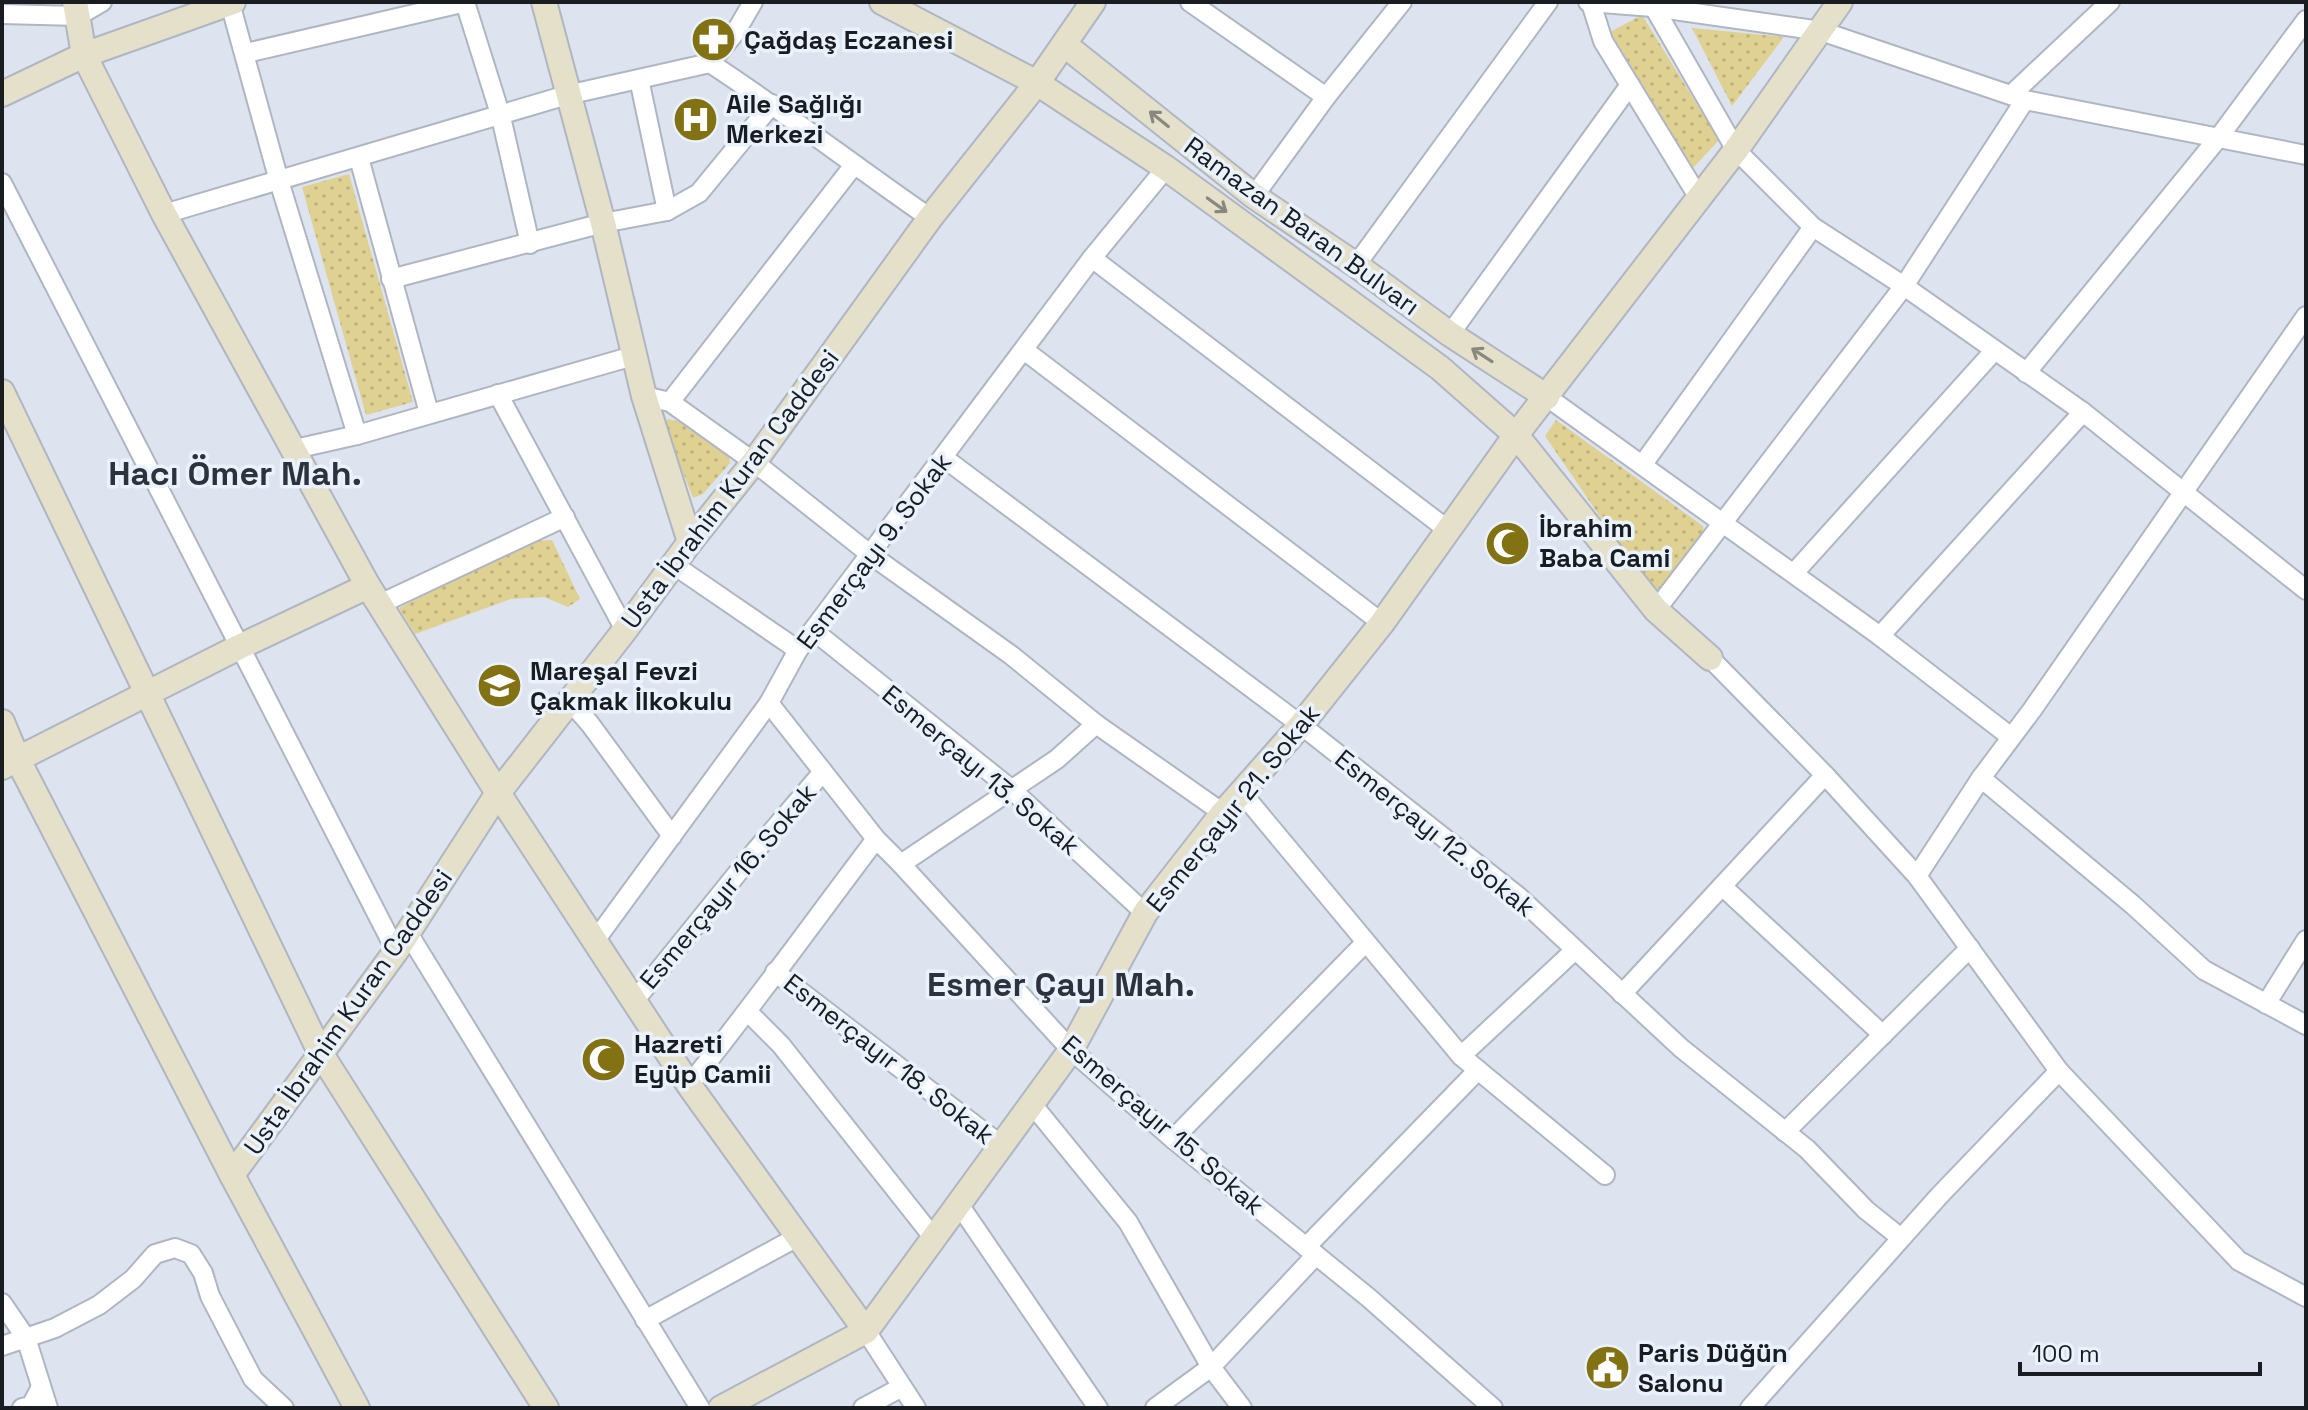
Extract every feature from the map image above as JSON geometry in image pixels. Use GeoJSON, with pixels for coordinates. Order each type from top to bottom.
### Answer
{"type":"FeatureCollection","features":[{"type":"Feature","properties":{"kind":"street"},"geometry":{"type":"LineString","coordinates":[[2,14],[76,9],[102,2]]}},
{"type":"Feature","properties":{"kind":"street"},"geometry":{"type":"LineString","coordinates":[[2,94],[84,55],[232,2],[279,181],[357,435]]}},
{"type":"Feature","properties":{"kind":"street"},"geometry":{"type":"LineString","coordinates":[[246,53],[466,2],[501,117],[530,244]]}},
{"type":"Feature","properties":{"kind":"street"},"geometry":{"type":"LineString","coordinates":[[544,2],[603,223],[633,356],[690,542]]}},
{"type":"Feature","properties":{"kind":"street"},"geometry":{"type":"LineString","coordinates":[[164,214],[501,117],[567,95],[710,63],[735,33],[753,2]]}},
{"type":"Feature","properties":{"kind":"street","name":"Usta İbrahim Kuran Caddesi"},"geometry":{"type":"LineString","coordinates":[[232,1175],[402,942],[498,793],[754,462],[930,218],[1037,83],[1093,2]]}},
{"type":"Feature","properties":{"kind":"street"},"geometry":{"type":"LineString","coordinates":[[1190,2],[1326,97]]}},
{"type":"Feature","properties":{"kind":"street"},"geometry":{"type":"LineString","coordinates":[[1254,196],[1326,97],[1402,2]]}},
{"type":"Feature","properties":{"kind":"street"},"geometry":{"type":"LineString","coordinates":[[1356,265],[1548,2]]}},
{"type":"Feature","properties":{"kind":"street"},"geometry":{"type":"LineString","coordinates":[[1699,198],[1603,41],[1590,2],[1654,4],[1821,31],[2018,98],[2306,155]]}},
{"type":"Feature","properties":{"kind":"street","name":"Esmerçayır 21. Sokak"},"geometry":{"type":"LineString","coordinates":[[721,1408],[866,1331],[1071,1050],[1145,913],[1223,813],[1301,725],[1382,623],[1516,435],[1736,150],[1840,2]]}},
{"type":"Feature","properties":{"kind":"street"},"geometry":{"type":"LineString","coordinates":[[1656,610],[1904,286],[2018,98],[2110,2]]}},
{"type":"Feature","properties":{"kind":"street","name":"Ramazan Baran Bulvarı"},"geometry":{"type":"LineString","coordinates":[[890,4],[1037,83],[1166,168],[1440,368],[1516,435],[1656,610],[1710,658]]}},
{"type":"Feature","properties":{"kind":"street"},"geometry":{"type":"LineString","coordinates":[[1654,4],[1736,150],[1813,227],[1904,286],[2083,412],[2306,590]]}},
{"type":"Feature","properties":{"kind":"street"},"geometry":{"type":"LineString","coordinates":[[76,9],[84,55],[164,214],[374,595],[498,793],[689,1085],[866,1331],[916,1408]]}},
{"type":"Feature","properties":{"kind":"street"},"geometry":{"type":"LineString","coordinates":[[2026,373],[2219,137],[2306,20]]}},
{"type":"Feature","properties":{"kind":"street","name":"Ramazan Baran Bulvarı"},"geometry":{"type":"LineString","coordinates":[[1065,45],[1254,196],[1450,334],[1547,397]]}},
{"type":"Feature","properties":{"kind":"street"},"geometry":{"type":"LineString","coordinates":[[710,63],[930,218]]}},
{"type":"Feature","properties":{"kind":"street"},"geometry":{"type":"LineString","coordinates":[[639,79],[667,211]]}},
{"type":"Feature","properties":{"kind":"street"},"geometry":{"type":"LineString","coordinates":[[1450,334],[1630,85]]}},
{"type":"Feature","properties":{"kind":"street"},"geometry":{"type":"LineString","coordinates":[[391,279],[603,223],[667,211],[699,193],[772,104]]}},
{"type":"Feature","properties":{"kind":"street"},"geometry":{"type":"LineString","coordinates":[[359,158],[429,413]]}},
{"type":"Feature","properties":{"kind":"street"},"geometry":{"type":"LineString","coordinates":[[670,402],[854,165]]}},
{"type":"Feature","properties":{"kind":"street","name":"Esmerçayı 9. Sokak"},"geometry":{"type":"LineString","coordinates":[[594,942],[769,703],[798,650],[1092,258],[1166,168]]}},
{"type":"Feature","properties":{"kind":"street"},"geometry":{"type":"LineString","coordinates":[[2,183],[239,647],[402,942],[700,1408]]}},
{"type":"Feature","properties":{"kind":"street"},"geometry":{"type":"LineString","coordinates":[[1643,464],[1813,227]]}},
{"type":"Feature","properties":{"kind":"street"},"geometry":{"type":"LineString","coordinates":[[1092,258],[1448,530]]}},
{"type":"Feature","properties":{"kind":"street"},"geometry":{"type":"LineString","coordinates":[[1917,876],[1981,778],[2306,316]]}},
{"type":"Feature","properties":{"kind":"street"},"geometry":{"type":"LineString","coordinates":[[1024,350],[1382,623]]}},
{"type":"Feature","properties":{"kind":"street"},"geometry":{"type":"LineString","coordinates":[[1794,573],[1994,351]]}},
{"type":"Feature","properties":{"kind":"street"},"geometry":{"type":"LineString","coordinates":[[295,449],[357,435],[633,356]]}},
{"type":"Feature","properties":{"kind":"street"},"geometry":{"type":"LineString","coordinates":[[2,392],[321,1054],[546,1408]]}},
{"type":"Feature","properties":{"kind":"street"},"geometry":{"type":"LineString","coordinates":[[498,394],[625,630]]}},
{"type":"Feature","properties":{"kind":"street"},"geometry":{"type":"LineString","coordinates":[[644,396],[670,402],[754,462],[871,555],[1011,655],[1096,724],[1223,813]]}},
{"type":"Feature","properties":{"kind":"street"},"geometry":{"type":"LineString","coordinates":[[1547,397],[1880,636],[2011,737]]}},
{"type":"Feature","properties":{"kind":"street"},"geometry":{"type":"LineString","coordinates":[[1880,636],[2083,412]]}},
{"type":"Feature","properties":{"kind":"street","name":"Esmerçayı 12. Sokak"},"geometry":{"type":"LineString","coordinates":[[944,458],[1301,725],[1519,897],[1681,1048],[1807,1149],[1866,1210],[1901,1238]]}},
{"type":"Feature","properties":{"kind":"street"},"geometry":{"type":"LineString","coordinates":[[10,764],[239,647],[565,517]]}},
{"type":"Feature","properties":{"kind":"street"},"geometry":{"type":"LineString","coordinates":[[674,565],[798,650]]}},
{"type":"Feature","properties":{"kind":"street","name":"Esmerçayı 13. Sokak"},"geometry":{"type":"LineString","coordinates":[[814,631],[1011,789],[1145,913]]}},
{"type":"Feature","properties":{"kind":"street"},"geometry":{"type":"LineString","coordinates":[[1710,658],[1825,775],[1917,876],[2059,1071],[2239,1261],[2306,1297]]}},
{"type":"Feature","properties":{"kind":"street"},"geometry":{"type":"LineString","coordinates":[[570,701],[672,836]]}},
{"type":"Feature","properties":{"kind":"street","name":"Esmerçayır 15. Sokak"},"geometry":{"type":"LineString","coordinates":[[769,703],[876,839],[1071,1050],[1173,1139],[1369,1298],[1493,1408]]}},
{"type":"Feature","properties":{"kind":"street"},"geometry":{"type":"LineString","coordinates":[[2,722],[10,764],[357,1408]]}},
{"type":"Feature","properties":{"kind":"street"},"geometry":{"type":"LineString","coordinates":[[901,864],[1057,759],[1096,724]]}},
{"type":"Feature","properties":{"kind":"street","name":"Esmerçayır 16. Sokak"},"geometry":{"type":"LineString","coordinates":[[635,1000],[822,773]]}},
{"type":"Feature","properties":{"kind":"street"},"geometry":{"type":"LineString","coordinates":[[1622,994],[1825,775]]}},
{"type":"Feature","properties":{"kind":"street"},"geometry":{"type":"LineString","coordinates":[[1981,778],[2133,905],[2204,970],[2306,1025]]}},
{"type":"Feature","properties":{"kind":"street"},"geometry":{"type":"LineString","coordinates":[[1242,793],[1461,1056],[1605,1175]]}},
{"type":"Feature","properties":{"kind":"street"},"geometry":{"type":"LineString","coordinates":[[689,1085],[748,1012],[876,839]]}},
{"type":"Feature","properties":{"kind":"street"},"geometry":{"type":"LineString","coordinates":[[1722,886],[1883,1035]]}},
{"type":"Feature","properties":{"kind":"street"},"geometry":{"type":"LineString","coordinates":[[2266,1004],[2306,940]]}},
{"type":"Feature","properties":{"kind":"street"},"geometry":{"type":"LineString","coordinates":[[1173,1139],[1365,943]]}},
{"type":"Feature","properties":{"kind":"street"},"geometry":{"type":"LineString","coordinates":[[1785,1132],[1970,948]]}},
{"type":"Feature","properties":{"kind":"street"},"geometry":{"type":"LineString","coordinates":[[1461,1056],[1575,950]]}},
{"type":"Feature","properties":{"kind":"street","name":"Esmerçayır 18. Sokak"},"geometry":{"type":"LineString","coordinates":[[775,972],[1002,1146]]}},
{"type":"Feature","properties":{"kind":"street"},"geometry":{"type":"LineString","coordinates":[[748,1012],[781,1045],[933,1237]]}},
{"type":"Feature","properties":{"kind":"street"},"geometry":{"type":"LineString","coordinates":[[1155,1408],[1211,1367],[1311,1251],[1478,1070]]}},
{"type":"Feature","properties":{"kind":"street"},"geometry":{"type":"LineString","coordinates":[[1750,1408],[1901,1238],[2059,1071]]}},
{"type":"Feature","properties":{"kind":"street"},"geometry":{"type":"LineString","coordinates":[[1032,1104],[1128,1222],[1211,1367],[1242,1408]]}},
{"type":"Feature","properties":{"kind":"street"},"geometry":{"type":"LineString","coordinates":[[958,1203],[1098,1408]]}},
{"type":"Feature","properties":{"kind":"street"},"geometry":{"type":"LineString","coordinates":[[645,1320],[799,1236]]}},
{"type":"Feature","properties":{"kind":"street"},"geometry":{"type":"LineString","coordinates":[[2,1346],[55,1328],[99,1305],[133,1279],[155,1254],[175,1248],[191,1254],[253,1379],[284,1408]]}},
{"type":"Feature","properties":{"kind":"street"},"geometry":{"type":"LineString","coordinates":[[2,1303],[26,1338],[41,1387],[34,1407]]}},
{"type":"Feature","properties":{"kind":"street"},"geometry":{"type":"LineString","coordinates":[[863,1408],[902,1387]]}},
{"type":"Feature","properties":{"kind":"shaded area"},"geometry":{"type":"Polygon","coordinates":[[[1642,15],[1719,140],[1693,168],[1610,32],[1642,15]]]}},
{"type":"Feature","properties":{"kind":"shaded area"},"geometry":{"type":"Polygon","coordinates":[[[1692,28],[1784,37],[1732,106],[1692,28]]]}},
{"type":"Feature","properties":{"kind":"shaded area"},"geometry":{"type":"Polygon","coordinates":[[[349,174],[413,402],[366,415],[302,187],[349,174]]]}},
{"type":"Feature","properties":{"kind":"shaded area"},"geometry":{"type":"Polygon","coordinates":[[[1556,420],[1703,526],[1704,534],[1660,592],[1651,591],[1545,436],[1556,420]]]}},
{"type":"Feature","properties":{"kind":"shaded area"},"geometry":{"type":"Polygon","coordinates":[[[663,421],[679,422],[729,457],[730,463],[703,494],[693,498],[663,421]]]}},
{"type":"Feature","properties":{"kind":"shaded area"},"geometry":{"type":"Polygon","coordinates":[[[552,540],[580,599],[568,607],[544,597],[511,599],[415,634],[399,608],[532,541],[552,540]]]}},
{"type":"Feature","properties":{"kind":"place","name":"Çağdaş Eczanesi"},"geometry":{"type":"Point","coordinates":[713,40]}},
{"type":"Feature","properties":{"kind":"place","name":"Aile Sağlığı Merkezi"},"geometry":{"type":"Point","coordinates":[695,119]}},
{"type":"Feature","properties":{"kind":"place","name":"İbrahim Baba Cami"},"geometry":{"type":"Point","coordinates":[1508,543]}},
{"type":"Feature","properties":{"kind":"place","name":"Mareşal Fevzi Çakmak İlkokulu"},"geometry":{"type":"Point","coordinates":[499,686]}},
{"type":"Feature","properties":{"kind":"place","name":"Hazreti Eyüp Camii"},"geometry":{"type":"Point","coordinates":[603,1059]}},
{"type":"Feature","properties":{"kind":"place","name":"Paris Düğün Salonu"},"geometry":{"type":"Point","coordinates":[1607,1368]}},
{"type":"Feature","properties":{"kind":"district","name":"Hacı Ömer Mah."},"geometry":{"type":"Point","coordinates":[235,473]}},
{"type":"Feature","properties":{"kind":"district","name":"Esmer Çayı Mah."},"geometry":{"type":"Point","coordinates":[1061,984]}}]}
